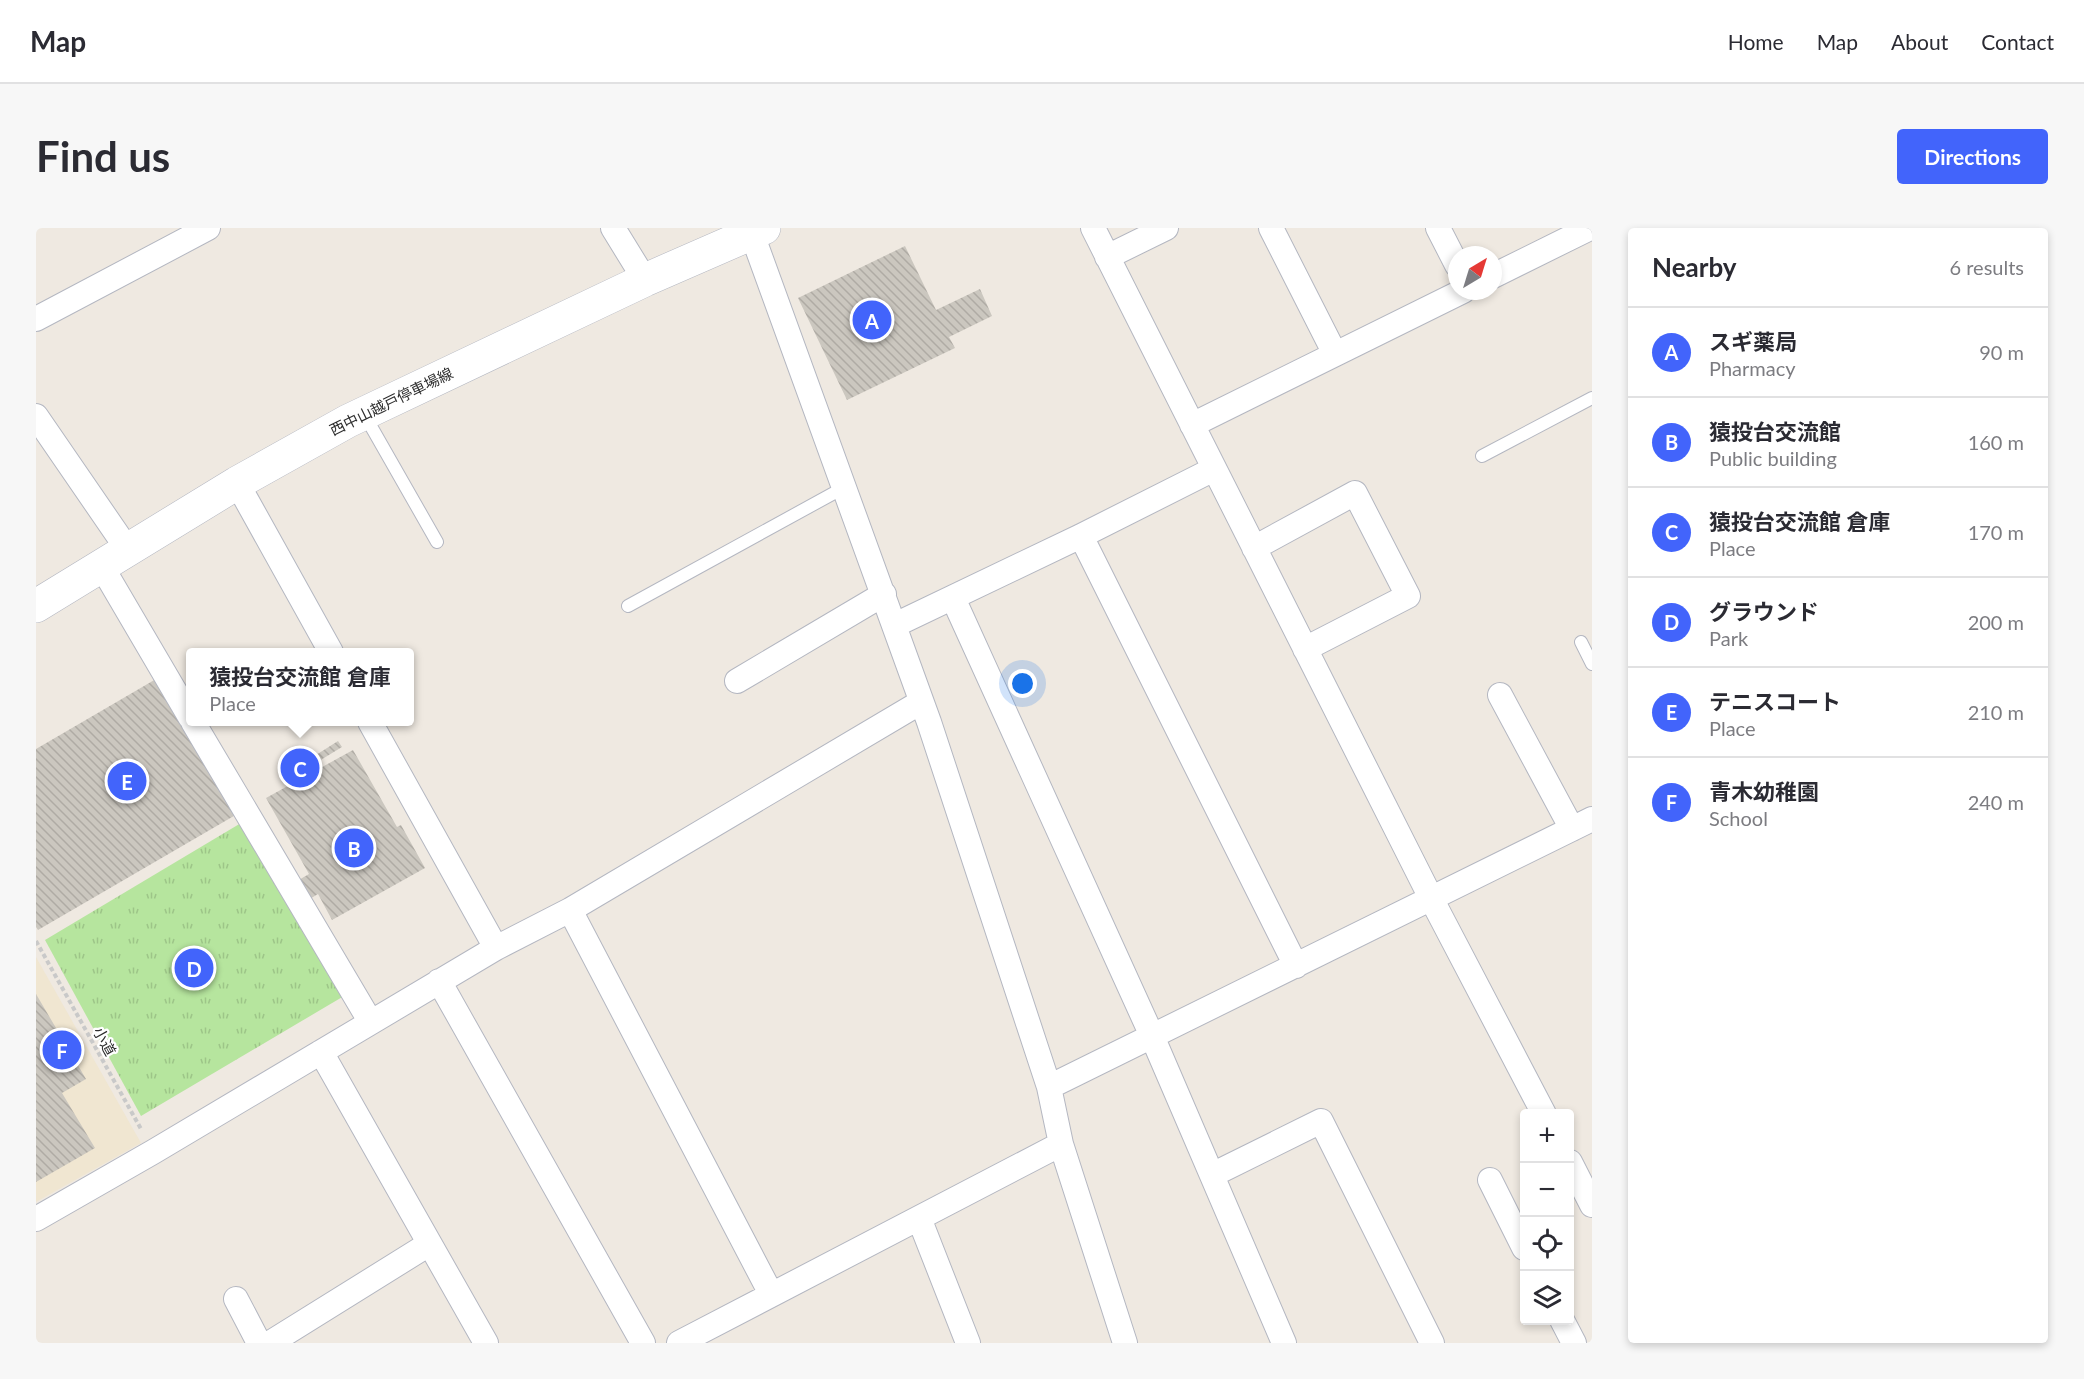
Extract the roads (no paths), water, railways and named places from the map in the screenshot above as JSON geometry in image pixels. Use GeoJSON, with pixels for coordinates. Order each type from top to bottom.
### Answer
{"type":"FeatureCollection","features":[{"type":"Feature","properties":{"kind":"main road","name":"西中山越戸停車場線"},"geometry":{"type":"LineString","coordinates":[[36,606],[237,483],[364,413],[645,280],[758,231]]}},
{"type":"Feature","properties":{"kind":"street"},"geometry":{"type":"LineString","coordinates":[[36,319],[208,228]]}},
{"type":"Feature","properties":{"kind":"street"},"geometry":{"type":"LineString","coordinates":[[613,228],[645,280]]}},
{"type":"Feature","properties":{"kind":"street"},"geometry":{"type":"LineString","coordinates":[[1093,228],[1432,900],[1542,1109]]}},
{"type":"Feature","properties":{"kind":"street"},"geometry":{"type":"LineString","coordinates":[[1107,257],[1166,228]]}},
{"type":"Feature","properties":{"kind":"street"},"geometry":{"type":"LineString","coordinates":[[1270,228],[1335,354]]}},
{"type":"Feature","properties":{"kind":"street"},"geometry":{"type":"LineString","coordinates":[[1438,228],[1448,247]]}},
{"type":"Feature","properties":{"kind":"street"},"geometry":{"type":"LineString","coordinates":[[1502,272],[1590,228]]}},
{"type":"Feature","properties":{"kind":"street"},"geometry":{"type":"LineString","coordinates":[[758,231],[845,487],[895,625],[1049,1087],[1061,1144],[1125,1343]]}},
{"type":"Feature","properties":{"kind":"street"},"geometry":{"type":"LineString","coordinates":[[1192,425],[1448,298]]}},
{"type":"Feature","properties":{"kind":"street"},"geometry":{"type":"LineString","coordinates":[[36,416],[115,558],[186,709]]}},
{"type":"Feature","properties":{"kind":"street"},"geometry":{"type":"LineString","coordinates":[[895,625],[1214,469]]}},
{"type":"Feature","properties":{"kind":"street"},"geometry":{"type":"LineString","coordinates":[[237,483],[330,648]]}},
{"type":"Feature","properties":{"kind":"street"},"geometry":{"type":"LineString","coordinates":[[1254,548],[1355,493],[1408,596],[1305,649]]}},
{"type":"Feature","properties":{"kind":"street"},"geometry":{"type":"LineString","coordinates":[[1081,536],[1296,966]]}},
{"type":"Feature","properties":{"kind":"street"},"geometry":{"type":"LineString","coordinates":[[737,681],[884,594]]}},
{"type":"Feature","properties":{"kind":"street"},"geometry":{"type":"LineString","coordinates":[[953,598],[1152,1036],[1284,1343]]}},
{"type":"Feature","properties":{"kind":"street"},"geometry":{"type":"LineString","coordinates":[[1049,1087],[1582,824],[1500,695]]}},
{"type":"Feature","properties":{"kind":"street"},"geometry":{"type":"LineString","coordinates":[[36,1219],[496,948],[570,910],[921,702]]}},
{"type":"Feature","properties":{"kind":"street"},"geometry":{"type":"LineString","coordinates":[[195,726],[370,1022]]}},
{"type":"Feature","properties":{"kind":"street"},"geometry":{"type":"LineString","coordinates":[[372,726],[496,948]]}},
{"type":"Feature","properties":{"kind":"street"},"geometry":{"type":"LineString","coordinates":[[570,910],[771,1294]]}},
{"type":"Feature","properties":{"kind":"street"},"geometry":{"type":"LineString","coordinates":[[439,981],[643,1343]]}},
{"type":"Feature","properties":{"kind":"street"},"geometry":{"type":"LineString","coordinates":[[321,1052],[486,1343]]}},
{"type":"Feature","properties":{"kind":"street"},"geometry":{"type":"LineString","coordinates":[[1212,1175],[1321,1121],[1432,1343]]}},
{"type":"Feature","properties":{"kind":"street"},"geometry":{"type":"LineString","coordinates":[[679,1343],[1061,1144]]}},
{"type":"Feature","properties":{"kind":"street"},"geometry":{"type":"LineString","coordinates":[[1570,1163],[1592,1205]]}},
{"type":"Feature","properties":{"kind":"street"},"geometry":{"type":"LineString","coordinates":[[1490,1180],[1520,1240]]}},
{"type":"Feature","properties":{"kind":"street"},"geometry":{"type":"LineString","coordinates":[[919,1218],[968,1343]]}},
{"type":"Feature","properties":{"kind":"street"},"geometry":{"type":"LineString","coordinates":[[270,1343],[429,1244]]}},
{"type":"Feature","properties":{"kind":"street"},"geometry":{"type":"LineString","coordinates":[[236,1299],[259,1343]]}},
{"type":"Feature","properties":{"kind":"street"},"geometry":{"type":"LineString","coordinates":[[1565,1325],[1574,1343]]}},
{"type":"Feature","properties":{"kind":"lane"},"geometry":{"type":"LineString","coordinates":[[1482,456],[1592,398]]}},
{"type":"Feature","properties":{"kind":"lane"},"geometry":{"type":"LineString","coordinates":[[364,413],[437,542]]}},
{"type":"Feature","properties":{"kind":"lane"},"geometry":{"type":"LineString","coordinates":[[628,606],[845,487]]}},
{"type":"Feature","properties":{"kind":"lane"},"geometry":{"type":"LineString","coordinates":[[1581,642],[1592,664]]}},
{"type":"Feature","properties":{"kind":"place","name":"スギ薬局"},"geometry":{"type":"Point","coordinates":[872,320]}},
{"type":"Feature","properties":{"kind":"place","name":"猿投台交流館 倉庫"},"geometry":{"type":"Point","coordinates":[300,768]}},
{"type":"Feature","properties":{"kind":"place","name":"テニスコート"},"geometry":{"type":"Point","coordinates":[127,781]}},
{"type":"Feature","properties":{"kind":"place","name":"猿投台交流館"},"geometry":{"type":"Point","coordinates":[354,848]}},
{"type":"Feature","properties":{"kind":"place","name":"グラウンド"},"geometry":{"type":"Point","coordinates":[194,968]}},
{"type":"Feature","properties":{"kind":"place","name":"青木幼稚園"},"geometry":{"type":"Point","coordinates":[62,1050]}}]}
